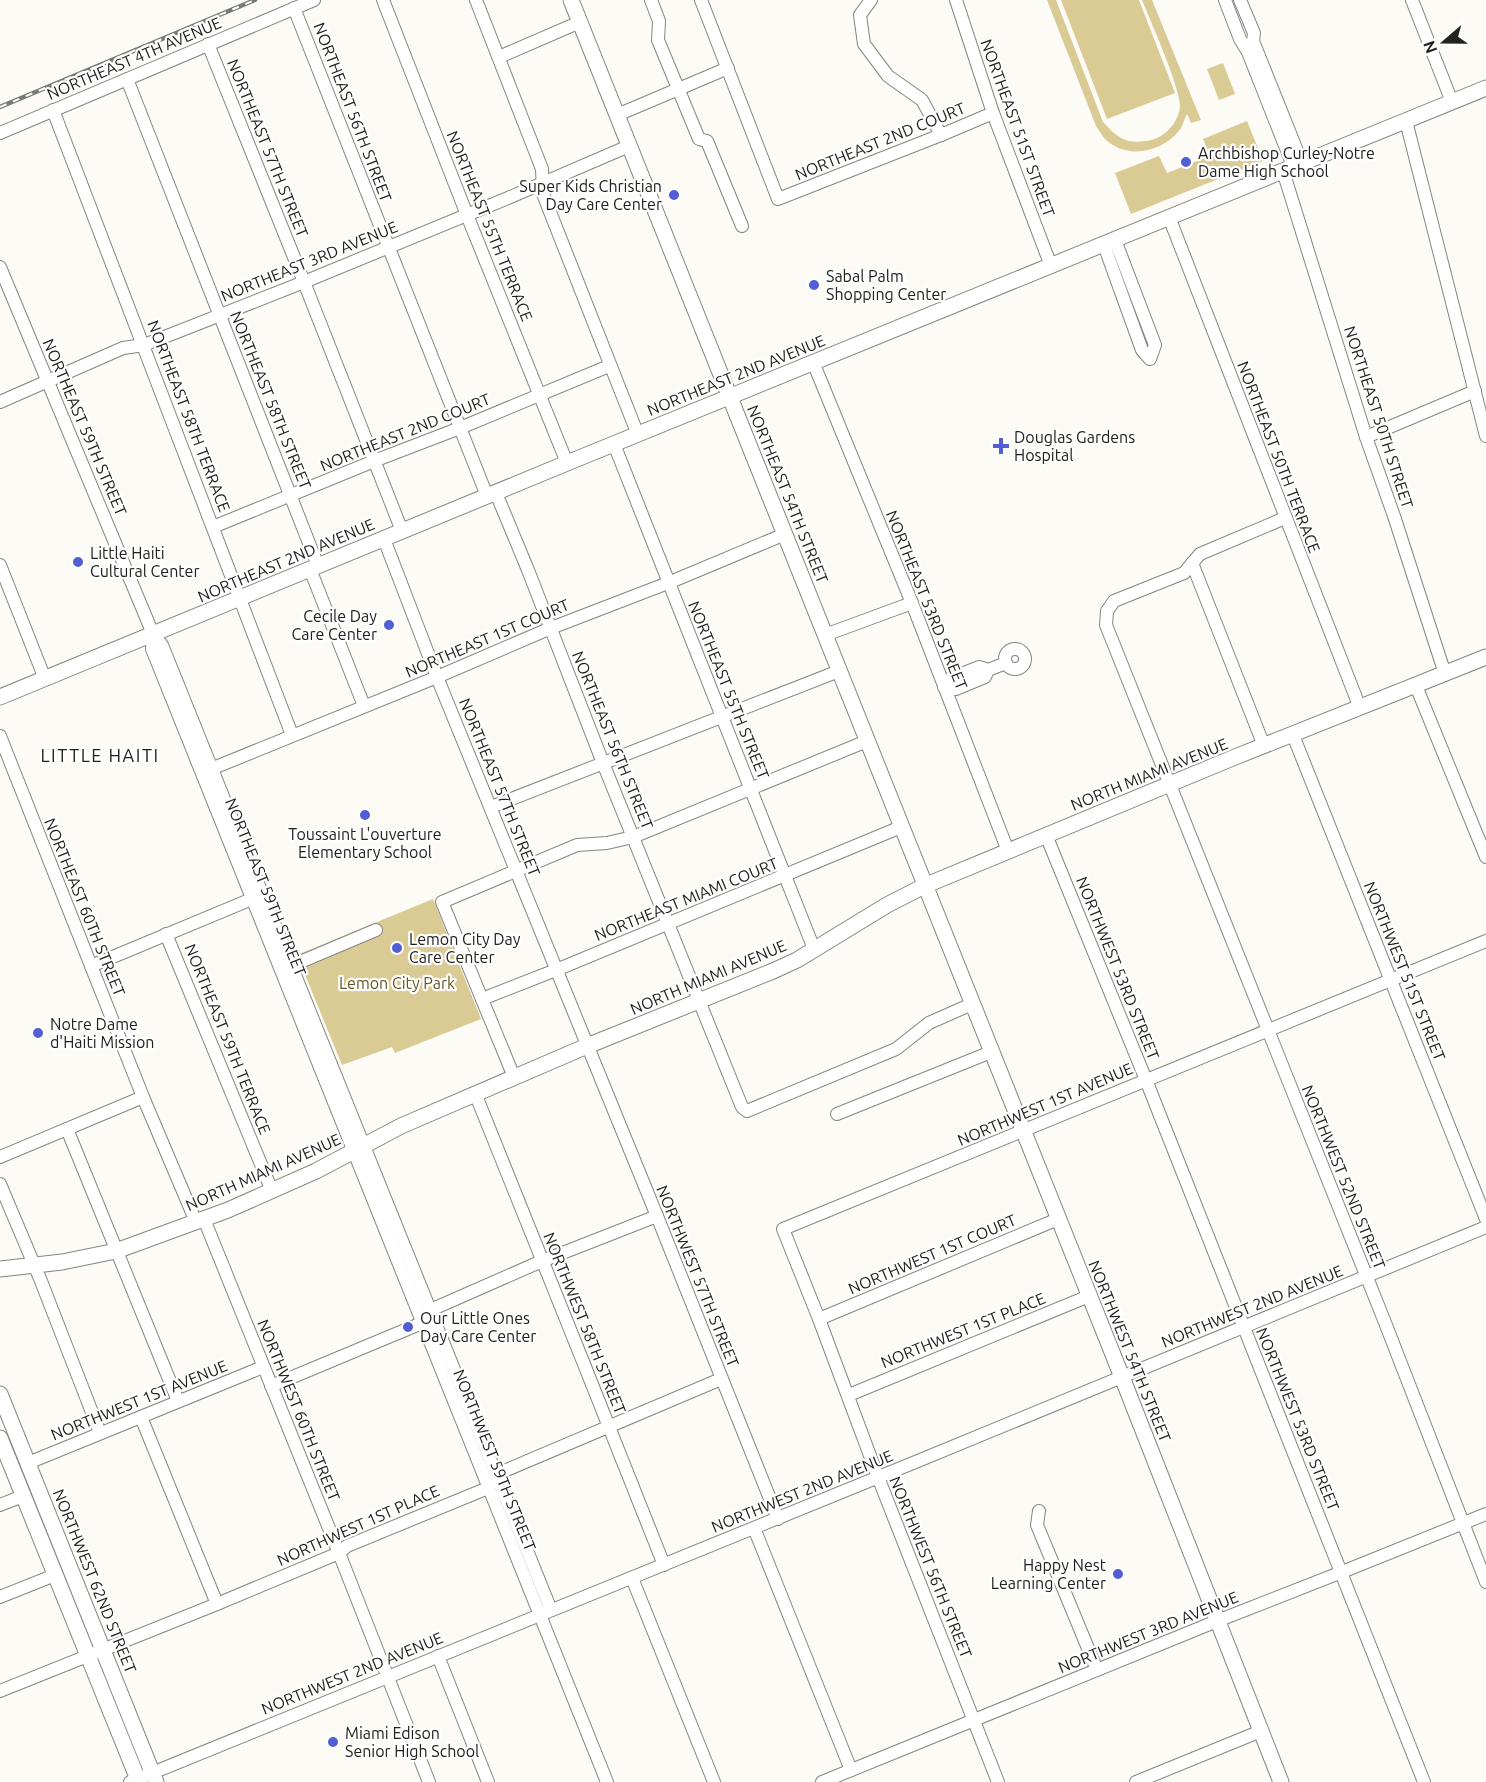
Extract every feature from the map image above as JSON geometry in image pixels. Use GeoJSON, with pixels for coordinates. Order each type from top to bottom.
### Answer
{"type":"FeatureCollection","features":[{"type":"Feature","properties":{"kind":"main road","name":"NORTHEAST 54TH STREET"},"geometry":{"type":"LineString","coordinates":[[572,0],[944,934]]}},
{"type":"Feature","properties":{"kind":"main road","name":"NORTHEAST 2ND AVENUE"},"geometry":{"type":"LineString","coordinates":[[0,698],[813,362],[1486,88]]}},
{"type":"Feature","properties":{"kind":"main road","name":"NORTH MIAMI AVENUE"},"geometry":{"type":"LineString","coordinates":[[0,1269],[62,1262],[116,1251],[272,1191],[401,1126],[475,1093],[797,960],[887,905],[924,886],[1486,657]]}},
{"type":"Feature","properties":{"kind":"main road","name":"NORTHWEST 54TH STREET"},"geometry":{"type":"LineString","coordinates":[[944,934],[1122,1377],[1281,1782]]}},
{"type":"Feature","properties":{"kind":"main road","name":"NORTHWEST 62ND STREET"},"geometry":{"type":"LineString","coordinates":[[0,1394],[154,1777]]}},
{"type":"Feature","properties":{"kind":"main road"},"geometry":{"type":"LineString","coordinates":[[0,1437],[88,1655],[135,1781]]}},
{"type":"Feature","properties":{"kind":"street","name":"NORTHEAST 4TH AVENUE"},"geometry":{"type":"LineString","coordinates":[[0,133],[314,0]]}},
{"type":"Feature","properties":{"kind":"street","name":"NORTHEAST 55TH TERRACE"},"geometry":{"type":"LineString","coordinates":[[383,0],[466,215],[567,463]]}},
{"type":"Feature","properties":{"kind":"street"},"geometry":{"type":"LineString","coordinates":[[476,0],[542,170],[543,194],[638,435]]}},
{"type":"Feature","properties":{"kind":"street"},"geometry":{"type":"LineString","coordinates":[[651,0],[659,21],[658,40],[699,139],[707,141],[742,226]]}},
{"type":"Feature","properties":{"kind":"street"},"geometry":{"type":"LineString","coordinates":[[617,115],[728,68],[701,0]]}},
{"type":"Feature","properties":{"kind":"street"},"geometry":{"type":"LineString","coordinates":[[871,0],[860,15],[864,44],[888,76],[922,100],[941,135]]}},
{"type":"Feature","properties":{"kind":"street","name":"NORTHEAST 51ST STREET"},"geometry":{"type":"LineString","coordinates":[[956,0],[993,112],[1052,266]]}},
{"type":"Feature","properties":{"kind":"street","name":"NORTHEAST 50TH STREET"},"geometry":{"type":"LineString","coordinates":[[1225,0],[1240,39],[1248,51],[1293,167]]}},
{"type":"Feature","properties":{"kind":"street","name":"NORTHEAST 50TH STREET"},"geometry":{"type":"LineString","coordinates":[[1240,0],[1254,33],[1253,41],[1293,167],[1366,437],[1445,674]]}},
{"type":"Feature","properties":{"kind":"street"},"geometry":{"type":"LineString","coordinates":[[1412,0],[1452,102]]}},
{"type":"Feature","properties":{"kind":"street","name":"NORTHEAST 56TH STREET"},"geometry":{"type":"LineString","coordinates":[[294,8],[460,428],[551,628],[603,764],[699,1001]]}},
{"type":"Feature","properties":{"kind":"street"},"geometry":{"type":"LineString","coordinates":[[499,57],[580,22]]}},
{"type":"Feature","properties":{"kind":"street","name":"NORTHEAST 57TH STREET"},"geometry":{"type":"LineString","coordinates":[[208,44],[402,531]]}},
{"type":"Feature","properties":{"kind":"street","name":"NORTHEAST 2ND COURT"},"geometry":{"type":"LineString","coordinates":[[728,68],[778,199],[941,135],[993,112]]}},
{"type":"Feature","properties":{"kind":"street","name":"NORTHEAST 58TH STREET"},"geometry":{"type":"LineString","coordinates":[[127,79],[291,496],[314,568],[364,706]]}},
{"type":"Feature","properties":{"kind":"street","name":"NORTHEAST 58TH TERRACE"},"geometry":{"type":"LineString","coordinates":[[53,110],[292,735]]}},
{"type":"Feature","properties":{"kind":"street"},"geometry":{"type":"LineString","coordinates":[[1406,121],[1486,436]]}},
{"type":"Feature","properties":{"kind":"street","name":"NORTHEAST 3RD AVENUE"},"geometry":{"type":"LineString","coordinates":[[0,402],[123,348],[144,345],[304,282],[629,146]]}},
{"type":"Feature","properties":{"kind":"street","name":"NORTHEAST 50TH TERRACE"},"geometry":{"type":"LineString","coordinates":[[1169,217],[1360,708]]}},
{"type":"Feature","properties":{"kind":"street"},"geometry":{"type":"LineString","coordinates":[[1109,242],[1155,345],[1150,359],[1142,350],[1109,242]]}},
{"type":"Feature","properties":{"kind":"street","name":"NORTHEAST 59TH STREET"},"geometry":{"type":"LineString","coordinates":[[0,267],[153,634],[162,645],[207,771],[359,1148]]}},
{"type":"Feature","properties":{"kind":"street"},"geometry":{"type":"LineString","coordinates":[[1136,331],[1148,327]]}},
{"type":"Feature","properties":{"kind":"street","name":"NORTHEAST 53RD STREET"},"geometry":{"type":"LineString","coordinates":[[813,362],[912,603],[1008,851]]}},
{"type":"Feature","properties":{"kind":"street","name":"NORTHEAST 2ND COURT"},"geometry":{"type":"LineString","coordinates":[[213,527],[609,366]]}},
{"type":"Feature","properties":{"kind":"street"},"geometry":{"type":"LineString","coordinates":[[1366,437],[1474,391]]}},
{"type":"Feature","properties":{"kind":"street","name":"NORTHEAST 55TH STREET"},"geometry":{"type":"LineString","coordinates":[[614,444],[814,949]]}},
{"type":"Feature","properties":{"kind":"street"},"geometry":{"type":"LineString","coordinates":[[1264,746],[1192,563],[1200,554],[1285,518]]}},
{"type":"Feature","properties":{"kind":"street","name":"NORTHEAST 1ST COURT"},"geometry":{"type":"LineString","coordinates":[[207,771],[551,628],[668,583],[785,534]]}},
{"type":"Feature","properties":{"kind":"street","name":"NORTHEAST 57TH STREET"},"geometry":{"type":"LineString","coordinates":[[384,539],[437,677],[587,1046]]}},
{"type":"Feature","properties":{"kind":"street","name":"NORTHWEST 52ND STREET"},"geometry":{"type":"LineString","coordinates":[[1192,563],[1184,573],[1114,602],[1107,612],[1106,626],[1486,1582]]}},
{"type":"Feature","properties":{"kind":"street"},"geometry":{"type":"LineString","coordinates":[[0,565],[45,679]]}},
{"type":"Feature","properties":{"kind":"street"},"geometry":{"type":"LineString","coordinates":[[825,635],[912,603]]}},
{"type":"Feature","properties":{"kind":"street"},"geometry":{"type":"LineString","coordinates":[[944,687],[956,688],[985,677],[988,670],[1006,663]]}},
{"type":"Feature","properties":{"kind":"street"},"geometry":{"type":"LineString","coordinates":[[491,807],[839,670]]}},
{"type":"Feature","properties":{"kind":"street"},"geometry":{"type":"LineString","coordinates":[[1416,686],[1486,857]]}},
{"type":"Feature","properties":{"kind":"street","name":"NORTHWEST 51ST STREET"},"geometry":{"type":"LineString","coordinates":[[1293,735],[1486,1219]]}},
{"type":"Feature","properties":{"kind":"street","name":"NORTHEAST 60TH STREET"},"geometry":{"type":"LineString","coordinates":[[0,736],[143,1096],[200,1220]]}},
{"type":"Feature","properties":{"kind":"street"},"geometry":{"type":"LineString","coordinates":[[514,1077],[442,902],[577,845],[607,843],[633,837],[867,741]]}},
{"type":"Feature","properties":{"kind":"street","name":"NORTHEAST MIAMI COURT"},"geometry":{"type":"LineString","coordinates":[[482,999],[901,826]]}},
{"type":"Feature","properties":{"kind":"street","name":"NORTHWEST 53RD STREET"},"geometry":{"type":"LineString","coordinates":[[1046,835],[1146,1080],[1424,1782]]}},
{"type":"Feature","properties":{"kind":"street"},"geometry":{"type":"LineString","coordinates":[[91,966],[257,896]]}},
{"type":"Feature","properties":{"kind":"street"},"geometry":{"type":"LineString","coordinates":[[286,968],[376,930]]}},
{"type":"Feature","properties":{"kind":"street","name":"NORTHEAST 59TH TERRACE"},"geometry":{"type":"LineString","coordinates":[[166,933],[272,1191]]}},
{"type":"Feature","properties":{"kind":"street","name":"NORTHWEST 1ST AVENUE"},"geometry":{"type":"LineString","coordinates":[[783,1229],[1486,941]]}},
{"type":"Feature","properties":{"kind":"street"},"geometry":{"type":"LineString","coordinates":[[699,1001],[742,1107],[747,1111],[896,1049],[929,1023],[972,1004]]}},
{"type":"Feature","properties":{"kind":"street","name":"NORTHWEST 57TH STREET"},"geometry":{"type":"LineString","coordinates":[[587,1046],[778,1519]]}},
{"type":"Feature","properties":{"kind":"street"},"geometry":{"type":"LineString","coordinates":[[837,1114],[991,1052]]}},
{"type":"Feature","properties":{"kind":"street","name":"NORTHWEST 58TH STREET"},"geometry":{"type":"LineString","coordinates":[[475,1093],[664,1565]]}},
{"type":"Feature","properties":{"kind":"street"},"geometry":{"type":"LineString","coordinates":[[0,1157],[143,1096]]}},
{"type":"Feature","properties":{"kind":"street"},"geometry":{"type":"LineString","coordinates":[[67,1129],[178,1401]]}},
{"type":"Feature","properties":{"kind":"street","name":"NORTHWEST 59TH STREET"},"geometry":{"type":"LineString","coordinates":[[359,1148],[430,1310],[497,1474],[607,1782]]}},
{"type":"Feature","properties":{"kind":"street","name":"NORTHWEST 59TH STREET"},"geometry":{"type":"LineString","coordinates":[[359,1148],[422,1323],[488,1488],[545,1613]]}},
{"type":"Feature","properties":{"kind":"street"},"geometry":{"type":"LineString","coordinates":[[0,1184],[100,1433]]}},
{"type":"Feature","properties":{"kind":"street"},"geometry":{"type":"LineString","coordinates":[[271,1386],[422,1323],[430,1310],[542,1261],[657,1216]]}},
{"type":"Feature","properties":{"kind":"street","name":"NORTHWEST 1ST COURT"},"geometry":{"type":"LineString","coordinates":[[819,1319],[1058,1219]]}},
{"type":"Feature","properties":{"kind":"street","name":"NORTHWEST 60TH STREET"},"geometry":{"type":"LineString","coordinates":[[200,1220],[271,1386],[429,1782]]}},
{"type":"Feature","properties":{"kind":"street","name":"NORTHWEST 2ND AVENUE"},"geometry":{"type":"LineString","coordinates":[[135,1781],[154,1777],[387,1677],[778,1519],[1486,1227]]}},
{"type":"Feature","properties":{"kind":"street","name":"NORTHWEST 56TH STREET"},"geometry":{"type":"LineString","coordinates":[[783,1229],[998,1782]]}},
{"type":"Feature","properties":{"kind":"street","name":"NORTHWEST 1ST PLACE"},"geometry":{"type":"LineString","coordinates":[[849,1395],[1089,1296]]}},
{"type":"Feature","properties":{"kind":"street","name":"NORTHWEST 1ST AVENUE"},"geometry":{"type":"LineString","coordinates":[[28,1463],[263,1367]]}},
{"type":"Feature","properties":{"kind":"street"},"geometry":{"type":"LineString","coordinates":[[488,1488],[497,1474],[722,1379]]}},
{"type":"Feature","properties":{"kind":"street"},"geometry":{"type":"LineString","coordinates":[[141,1417],[217,1604]]}},
{"type":"Feature","properties":{"kind":"street"},"geometry":{"type":"LineString","coordinates":[[0,1437],[15,1431]]}},
{"type":"Feature","properties":{"kind":"street","name":"NORTHWEST 1ST PLACE"},"geometry":{"type":"LineString","coordinates":[[0,1691],[217,1604],[339,1553],[347,1546],[488,1488]]}},
{"type":"Feature","properties":{"kind":"street"},"geometry":{"type":"LineString","coordinates":[[0,1505],[23,1496]]}},
{"type":"Feature","properties":{"kind":"street"},"geometry":{"type":"LineString","coordinates":[[1039,1510],[1037,1525],[1097,1670]]}},
{"type":"Feature","properties":{"kind":"street","name":"NORTHWEST 3RD AVENUE"},"geometry":{"type":"LineString","coordinates":[[822,1782],[1486,1514]]}},
{"type":"Feature","properties":{"kind":"street"},"geometry":{"type":"LineString","coordinates":[[754,1528],[851,1770]]}},
{"type":"Feature","properties":{"kind":"street"},"geometry":{"type":"LineString","coordinates":[[0,1597],[55,1575]]}},
{"type":"Feature","properties":{"kind":"street"},"geometry":{"type":"LineString","coordinates":[[632,1578],[714,1782]]}},
{"type":"Feature","properties":{"kind":"street"},"geometry":{"type":"LineString","coordinates":[[438,1656],[488,1782]]}},
{"type":"Feature","properties":{"kind":"street"},"geometry":{"type":"LineString","coordinates":[[1136,1782],[1261,1731]]}},
{"type":"Feature","properties":{"kind":"green space"},"geometry":{"type":"Polygon","coordinates":[[[1047,0],[1056,0],[1103,122],[1122,138],[1138,142],[1152,140],[1168,130],[1176,120],[1180,108],[1171,72],[1142,0],[1152,0],[1201,120],[1191,123],[1187,114],[1182,127],[1171,139],[1153,149],[1143,151],[1122,149],[1104,138],[1096,126],[1047,0]]]}},
{"type":"Feature","properties":{"kind":"green space"},"geometry":{"type":"Polygon","coordinates":[[[1061,0],[1139,0],[1175,93],[1107,119],[1061,0]]]}},
{"type":"Feature","properties":{"kind":"green space"},"geometry":{"type":"Polygon","coordinates":[[[1223,63],[1235,94],[1219,100],[1207,69],[1223,63]]]}},
{"type":"Feature","properties":{"kind":"green space"},"geometry":{"type":"Polygon","coordinates":[[[1247,121],[1263,161],[1131,214],[1115,173],[1159,156],[1167,173],[1210,156],[1203,139],[1247,121]]]}},
{"type":"Feature","properties":{"kind":"green space","name":"Lemon City Park"},"geometry":{"type":"Polygon","coordinates":[[[433,899],[481,1019],[395,1053],[392,1047],[342,1065],[297,955],[433,899]]]}},
{"type":"Feature","properties":{"kind":"railway"},"geometry":{"type":"LineString","coordinates":[[0,107],[255,0]]}},
{"type":"Feature","properties":{"kind":"place","name":"Archbishop Curley-Notre Dame High School"},"geometry":{"type":"Point","coordinates":[1186,162]}},
{"type":"Feature","properties":{"kind":"place","name":"Super Kids Christian Day Care Center"},"geometry":{"type":"Point","coordinates":[674,195]}},
{"type":"Feature","properties":{"kind":"place","name":"Sabal Palm Shopping Center"},"geometry":{"type":"Point","coordinates":[814,285]}},
{"type":"Feature","properties":{"kind":"place","name":"Douglas Gardens Hospital"},"geometry":{"type":"Point","coordinates":[1001,446]}},
{"type":"Feature","properties":{"kind":"place","name":"Little Haiti Cultural Center"},"geometry":{"type":"Point","coordinates":[78,562]}},
{"type":"Feature","properties":{"kind":"place","name":"Cecile Day Care Center"},"geometry":{"type":"Point","coordinates":[389,625]}},
{"type":"Feature","properties":{"kind":"place","name":"Toussaint L'ouverture Elementary School"},"geometry":{"type":"Point","coordinates":[365,815]}},
{"type":"Feature","properties":{"kind":"place","name":"Lemon City Day Care Center"},"geometry":{"type":"Point","coordinates":[397,948]}},
{"type":"Feature","properties":{"kind":"place","name":"Notre Dame d'Haiti Mission"},"geometry":{"type":"Point","coordinates":[38,1033]}},
{"type":"Feature","properties":{"kind":"place","name":"Our Little Ones Day Care Center"},"geometry":{"type":"Point","coordinates":[408,1327]}},
{"type":"Feature","properties":{"kind":"place","name":"Happy Nest Learning Center"},"geometry":{"type":"Point","coordinates":[1118,1574]}},
{"type":"Feature","properties":{"kind":"place","name":"Miami Edison Senior High School"},"geometry":{"type":"Point","coordinates":[333,1742]}},
{"type":"Feature","properties":{"kind":"district","name":"LITTLE HAITI"},"geometry":{"type":"Point","coordinates":[100,756]}}]}
